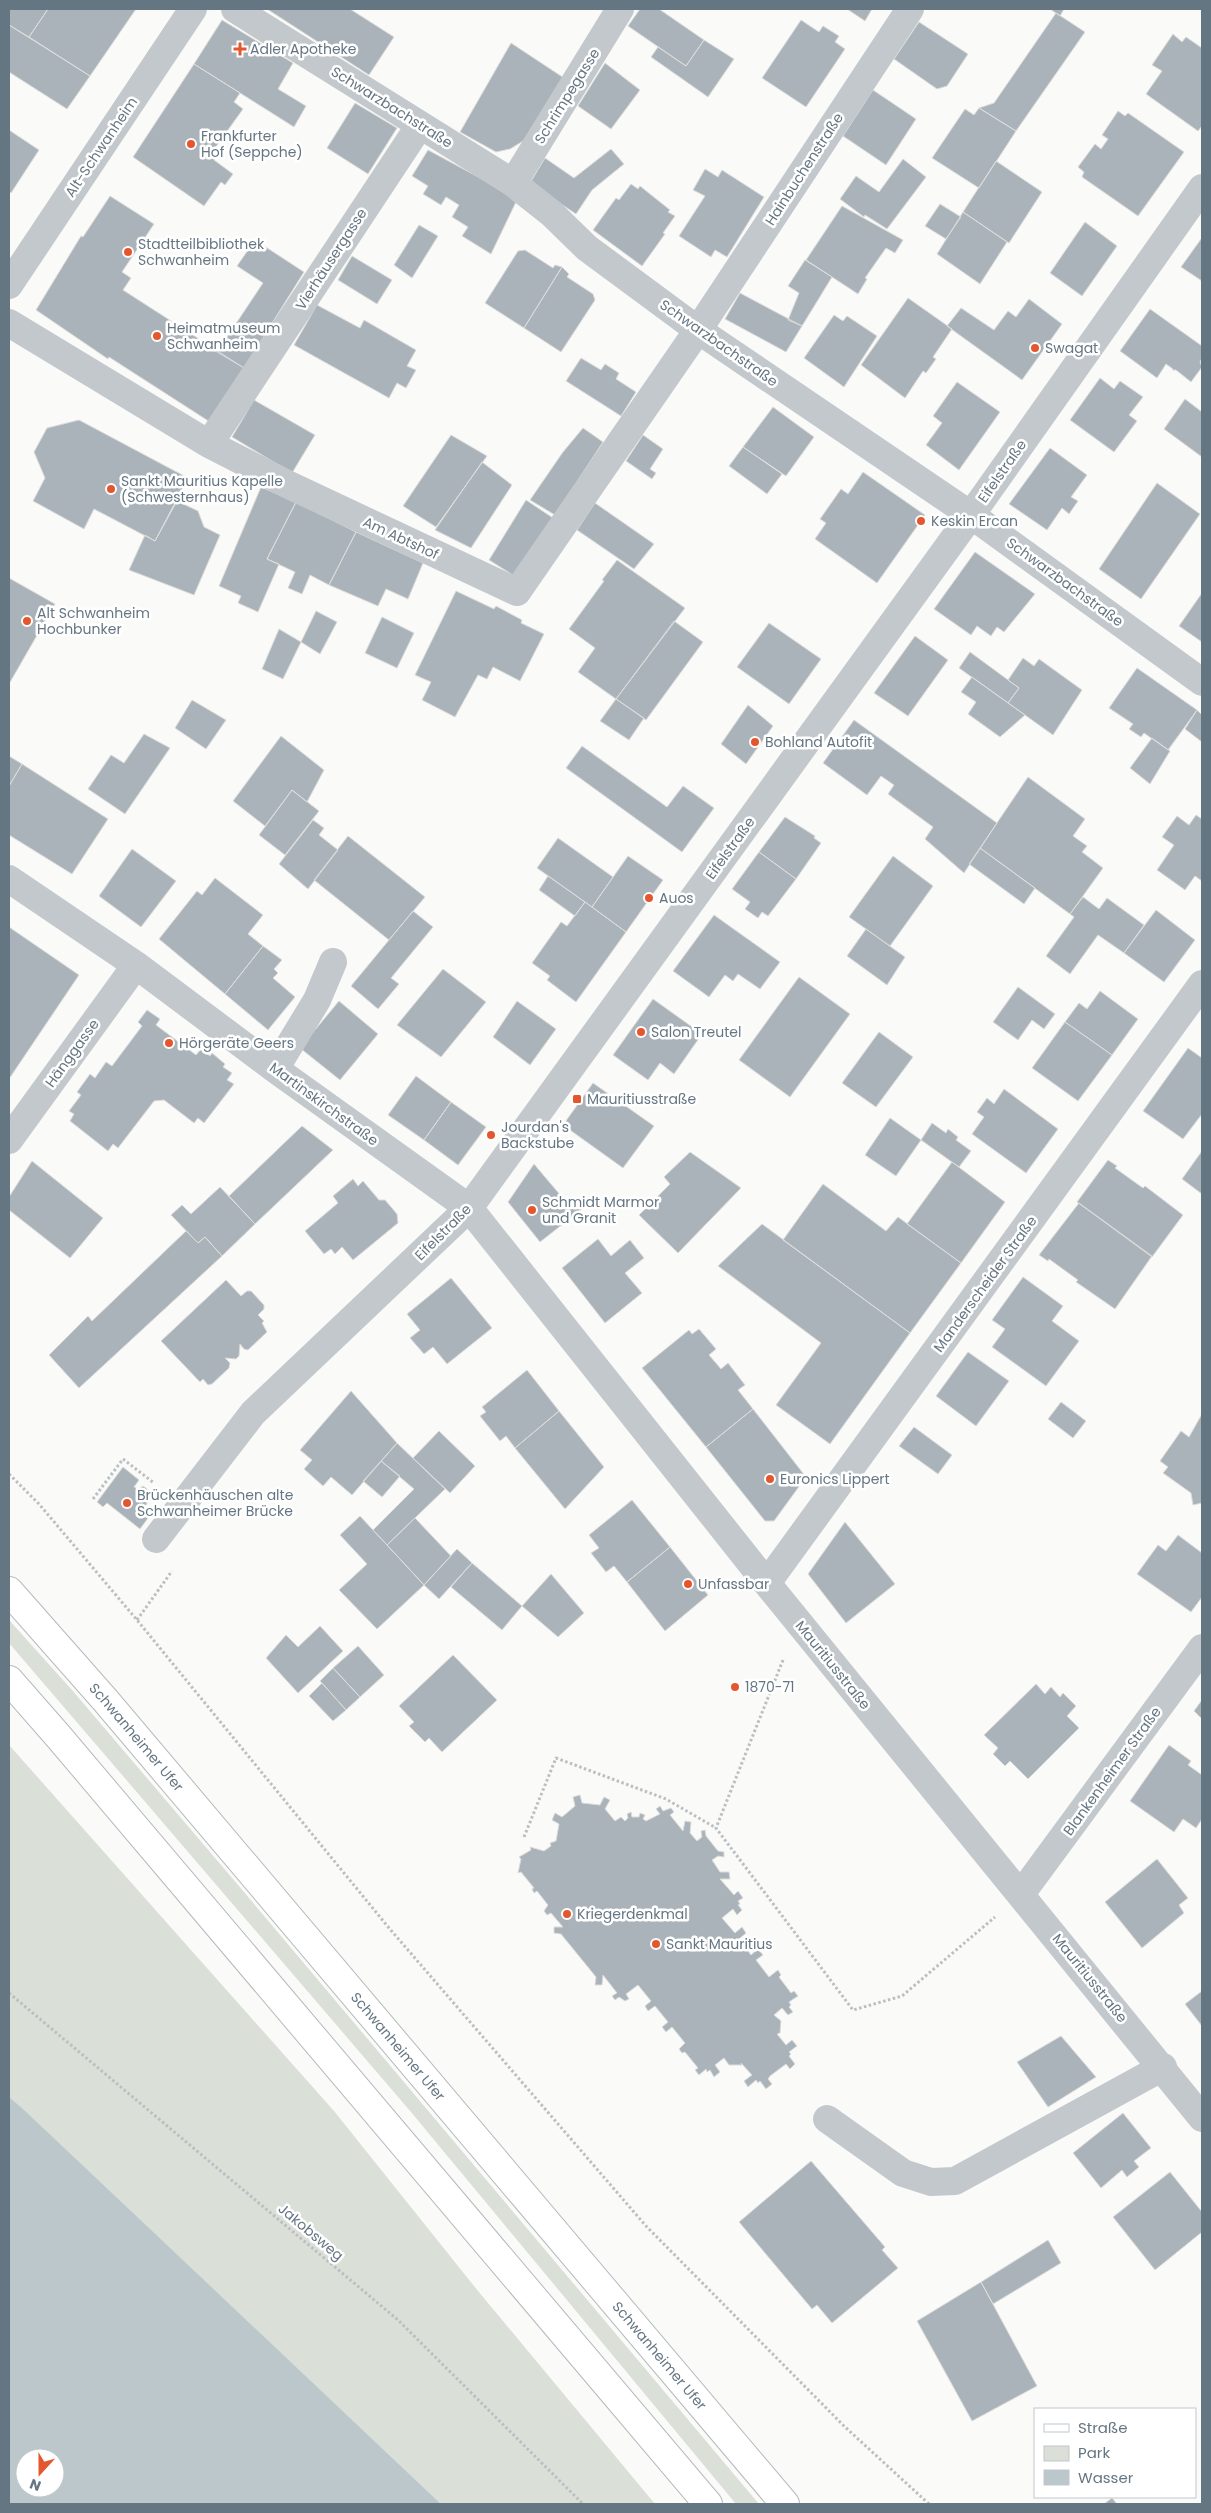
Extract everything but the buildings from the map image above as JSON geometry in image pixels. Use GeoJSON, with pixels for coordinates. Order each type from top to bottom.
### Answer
{"type":"FeatureCollection","features":[{"type":"Feature","properties":{"kind":"main road","name":"Schwanheimer Ufer"},"geometry":{"type":"LineString","coordinates":[[9,1592],[119,1716],[785,2504]]}},
{"type":"Feature","properties":{"kind":"main road"},"geometry":{"type":"LineString","coordinates":[[9,1680],[65,1743],[708,2504]]}},
{"type":"Feature","properties":{"kind":"street","name":"Alt-Schwanheim"},"geometry":{"type":"LineString","coordinates":[[9,285],[193,9]]}},
{"type":"Feature","properties":{"kind":"street","name":"Schwarzbachstraße"},"geometry":{"type":"LineString","coordinates":[[235,9],[513,183],[551,213],[587,248],[698,330],[971,515],[1202,682]]}},
{"type":"Feature","properties":{"kind":"street","name":"Schrimpegasse"},"geometry":{"type":"LineString","coordinates":[[513,183],[620,9]]}},
{"type":"Feature","properties":{"kind":"street","name":"Hainbuchenstraße"},"geometry":{"type":"LineString","coordinates":[[698,330],[910,9]]}},
{"type":"Feature","properties":{"kind":"street","name":"Vierhäusergasse"},"geometry":{"type":"LineString","coordinates":[[209,444],[420,125]]}},
{"type":"Feature","properties":{"kind":"street","name":"Eifelstraße"},"geometry":{"type":"LineString","coordinates":[[156,1539],[253,1413],[469,1208],[971,515],[1202,188]]}},
{"type":"Feature","properties":{"kind":"street","name":"Am Abtshof"},"geometry":{"type":"LineString","coordinates":[[9,323],[209,444],[289,485],[517,592],[698,330]]}},
{"type":"Feature","properties":{"kind":"street","name":"Martinskirchstraße"},"geometry":{"type":"LineString","coordinates":[[9,879],[136,965],[274,1069],[469,1208]]}},
{"type":"Feature","properties":{"kind":"street"},"geometry":{"type":"LineString","coordinates":[[274,1069],[318,1000],[333,962]]}},
{"type":"Feature","properties":{"kind":"street","name":"Hänggasse"},"geometry":{"type":"LineString","coordinates":[[9,1140],[136,965]]}},
{"type":"Feature","properties":{"kind":"street","name":"Manderscheider Straße"},"geometry":{"type":"LineString","coordinates":[[767,1583],[1202,984]]}},
{"type":"Feature","properties":{"kind":"street","name":"Mauritiusstraße"},"geometry":{"type":"LineString","coordinates":[[469,1208],[798,1622],[996,1866],[1163,2067],[1202,2118]]}},
{"type":"Feature","properties":{"kind":"street","name":"Blankenheimer Straße"},"geometry":{"type":"LineString","coordinates":[[1021,1894],[1202,1648]]}},
{"type":"Feature","properties":{"kind":"street"},"geometry":{"type":"LineString","coordinates":[[827,2119],[903,2173],[931,2182],[955,2181],[1163,2067]]}},
{"type":"Feature","properties":{"kind":"path"},"geometry":{"type":"LineString","coordinates":[[93,1499],[123,1459],[138,1470]]}},
{"type":"Feature","properties":{"kind":"path"},"geometry":{"type":"LineString","coordinates":[[9,1474],[39,1504],[137,1620],[389,1928],[646,2226],[845,2427],[929,2504]]}},
{"type":"Feature","properties":{"kind":"path"},"geometry":{"type":"LineString","coordinates":[[137,1620],[157,1591]]}},
{"type":"Feature","properties":{"kind":"path"},"geometry":{"type":"LineString","coordinates":[[716,1828],[798,1622]]}},
{"type":"Feature","properties":{"kind":"path"},"geometry":{"type":"LineString","coordinates":[[524,1838],[556,1758],[666,1799],[716,1828],[853,2010],[902,1996],[1021,1894]]}},
{"type":"Feature","properties":{"kind":"path","name":"Jakobsweg"},"geometry":{"type":"LineString","coordinates":[[9,1992],[398,2320],[583,2504]]}},
{"type":"Feature","properties":{"kind":"green space"},"geometry":{"type":"Polygon","coordinates":[[[9,1620],[72,1690],[244,1892],[759,2504],[736,2504],[411,2112],[9,1643],[9,1620]]]}},
{"type":"Feature","properties":{"kind":"green space"},"geometry":{"type":"Polygon","coordinates":[[[9,1745],[334,2111],[478,2291],[655,2504],[441,2504],[9,2097],[9,1745]]]}},
{"type":"Feature","properties":{"kind":"water"},"geometry":{"type":"Polygon","coordinates":[[[9,2097],[24,2110],[441,2504],[9,2504],[9,2097]]]}},
{"type":"Feature","properties":{"kind":"place","name":"Adler Apotheke"},"geometry":{"type":"Point","coordinates":[240,49]}},
{"type":"Feature","properties":{"kind":"place","name":"Frankfurter Hof (Seppche)"},"geometry":{"type":"Point","coordinates":[191,144]}},
{"type":"Feature","properties":{"kind":"place","name":"Stadtteilbibliothek Schwanheim"},"geometry":{"type":"Point","coordinates":[128,252]}},
{"type":"Feature","properties":{"kind":"place","name":"Heimatmuseum Schwanheim"},"geometry":{"type":"Point","coordinates":[157,336]}},
{"type":"Feature","properties":{"kind":"place","name":"Swagat"},"geometry":{"type":"Point","coordinates":[1035,348]}},
{"type":"Feature","properties":{"kind":"place","name":"Sankt Mauritius Kapelle (Schwesternhaus)"},"geometry":{"type":"Point","coordinates":[111,489]}},
{"type":"Feature","properties":{"kind":"place","name":"Keskin Ercan"},"geometry":{"type":"Point","coordinates":[921,521]}},
{"type":"Feature","properties":{"kind":"place","name":"Alt Schwanheim Hochbunker"},"geometry":{"type":"Point","coordinates":[27,621]}},
{"type":"Feature","properties":{"kind":"place","name":"Bohland Autofit"},"geometry":{"type":"Point","coordinates":[755,742]}},
{"type":"Feature","properties":{"kind":"place","name":"Auos"},"geometry":{"type":"Point","coordinates":[649,898]}},
{"type":"Feature","properties":{"kind":"place","name":"Salon Treutel"},"geometry":{"type":"Point","coordinates":[641,1032]}},
{"type":"Feature","properties":{"kind":"place","name":"Hörgeräte Geers"},"geometry":{"type":"Point","coordinates":[169,1043]}},
{"type":"Feature","properties":{"kind":"place","name":"Mauritiusstraße"},"geometry":{"type":"Point","coordinates":[577,1099]}},
{"type":"Feature","properties":{"kind":"place","name":"Jourdan's Backstube"},"geometry":{"type":"Point","coordinates":[491,1135]}},
{"type":"Feature","properties":{"kind":"place","name":"Schmidt Marmor und Granit"},"geometry":{"type":"Point","coordinates":[532,1210]}},
{"type":"Feature","properties":{"kind":"place","name":"Euronics Lippert"},"geometry":{"type":"Point","coordinates":[770,1479]}},
{"type":"Feature","properties":{"kind":"place","name":"Brückenhäuschen alte Schwanheimer Brücke"},"geometry":{"type":"Point","coordinates":[127,1503]}},
{"type":"Feature","properties":{"kind":"place","name":"Unfassbar"},"geometry":{"type":"Point","coordinates":[688,1584]}},
{"type":"Feature","properties":{"kind":"place","name":"1870-71"},"geometry":{"type":"Point","coordinates":[735,1687]}},
{"type":"Feature","properties":{"kind":"place","name":"Kriegerdenkmal"},"geometry":{"type":"Point","coordinates":[567,1914]}},
{"type":"Feature","properties":{"kind":"place","name":"Sankt Mauritius"},"geometry":{"type":"Point","coordinates":[656,1944]}}]}
